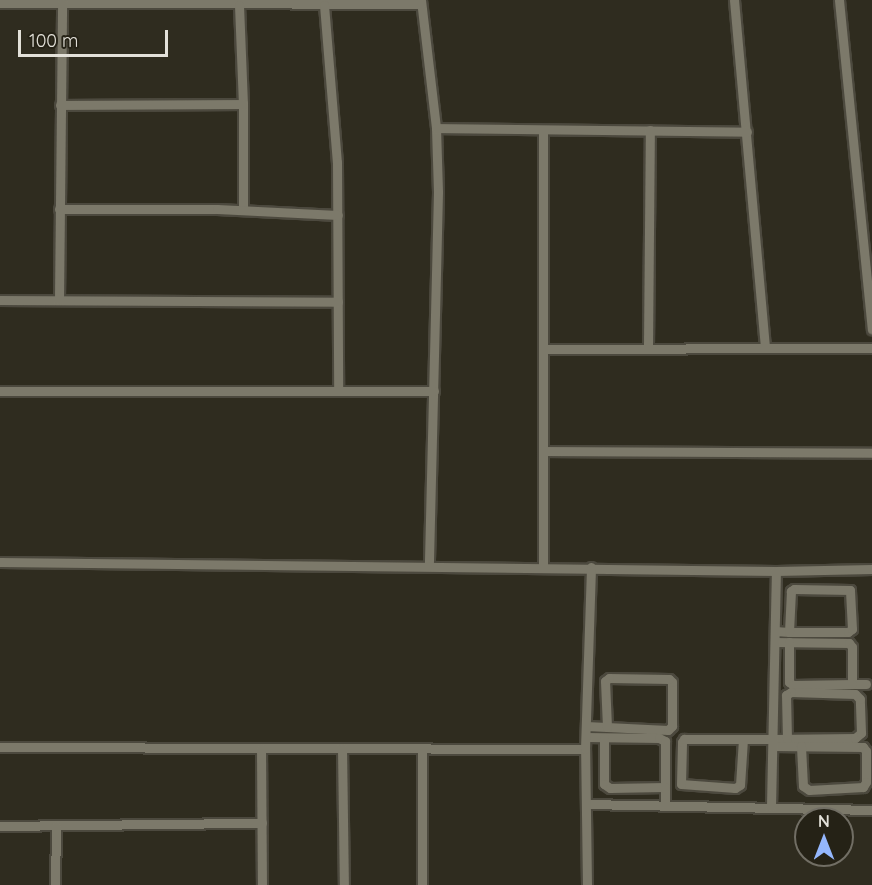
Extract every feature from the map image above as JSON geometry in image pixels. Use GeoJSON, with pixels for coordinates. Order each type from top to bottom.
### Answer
{"type":"FeatureCollection","features":[{"type":"Feature","properties":{"kind":"street"},"geometry":{"type":"LineString","coordinates":[[734,0],[765,348]]}},
{"type":"Feature","properties":{"kind":"street"},"geometry":{"type":"LineString","coordinates":[[839,0],[872,329]]}},
{"type":"Feature","properties":{"kind":"street"},"geometry":{"type":"LineString","coordinates":[[0,3],[42,1],[324,5],[421,2],[436,128],[438,192],[429,566]]}},
{"type":"Feature","properties":{"kind":"street"},"geometry":{"type":"LineString","coordinates":[[59,300],[60,105],[68,2]]}},
{"type":"Feature","properties":{"kind":"street"},"geometry":{"type":"LineString","coordinates":[[239,5],[243,104],[243,210]]}},
{"type":"Feature","properties":{"kind":"street"},"geometry":{"type":"LineString","coordinates":[[324,5],[336,137],[338,390]]}},
{"type":"Feature","properties":{"kind":"street"},"geometry":{"type":"LineString","coordinates":[[60,105],[243,104]]}},
{"type":"Feature","properties":{"kind":"street"},"geometry":{"type":"LineString","coordinates":[[436,128],[747,132]]}},
{"type":"Feature","properties":{"kind":"street"},"geometry":{"type":"LineString","coordinates":[[648,347],[650,130]]}},
{"type":"Feature","properties":{"kind":"street"},"geometry":{"type":"LineString","coordinates":[[543,131],[543,568]]}},
{"type":"Feature","properties":{"kind":"street"},"geometry":{"type":"LineString","coordinates":[[59,208],[243,210],[338,215]]}},
{"type":"Feature","properties":{"kind":"street"},"geometry":{"type":"LineString","coordinates":[[0,300],[338,302]]}},
{"type":"Feature","properties":{"kind":"street"},"geometry":{"type":"LineString","coordinates":[[544,349],[872,348]]}},
{"type":"Feature","properties":{"kind":"street"},"geometry":{"type":"LineString","coordinates":[[0,391],[434,391]]}},
{"type":"Feature","properties":{"kind":"street"},"geometry":{"type":"LineString","coordinates":[[543,451],[872,453]]}},
{"type":"Feature","properties":{"kind":"street"},"geometry":{"type":"LineString","coordinates":[[0,562],[591,567],[776,571],[872,569]]}},
{"type":"Feature","properties":{"kind":"street"},"geometry":{"type":"LineString","coordinates":[[587,885],[585,749],[591,567]]}},
{"type":"Feature","properties":{"kind":"street"},"geometry":{"type":"LineString","coordinates":[[771,807],[776,571]]}},
{"type":"Feature","properties":{"kind":"street"},"geometry":{"type":"LineString","coordinates":[[775,642],[789,637],[848,632],[852,629],[850,590],[794,589],[791,591],[789,637],[789,682],[793,685],[866,684]]}},
{"type":"Feature","properties":{"kind":"street"},"geometry":{"type":"LineString","coordinates":[[775,631],[789,637],[849,643],[852,647],[852,684]]}},
{"type":"Feature","properties":{"kind":"street"},"geometry":{"type":"LineString","coordinates":[[586,726],[668,730],[672,726],[672,682],[669,679],[609,678],[605,681],[607,727]]}},
{"type":"Feature","properties":{"kind":"street"},"geometry":{"type":"LineString","coordinates":[[773,743],[787,739],[855,738],[861,733],[860,699],[855,694],[791,692],[786,695],[787,739]]}},
{"type":"Feature","properties":{"kind":"street"},"geometry":{"type":"LineString","coordinates":[[586,737],[659,738],[665,741],[665,806]]}},
{"type":"Feature","properties":{"kind":"street"},"geometry":{"type":"LineString","coordinates":[[604,738],[604,784],[610,788],[665,787]]}},
{"type":"Feature","properties":{"kind":"street"},"geometry":{"type":"LineString","coordinates":[[743,739],[740,784],[735,788],[681,784],[684,739],[743,739],[801,746],[862,747],[866,751],[866,782],[863,787],[809,790],[803,786],[801,746]]}},
{"type":"Feature","properties":{"kind":"street"},"geometry":{"type":"LineString","coordinates":[[0,747],[585,749]]}},
{"type":"Feature","properties":{"kind":"street"},"geometry":{"type":"LineString","coordinates":[[261,748],[262,885]]}},
{"type":"Feature","properties":{"kind":"street"},"geometry":{"type":"LineString","coordinates":[[342,748],[344,885]]}},
{"type":"Feature","properties":{"kind":"street"},"geometry":{"type":"LineString","coordinates":[[422,748],[422,885]]}},
{"type":"Feature","properties":{"kind":"street"},"geometry":{"type":"LineString","coordinates":[[586,804],[872,810]]}},
{"type":"Feature","properties":{"kind":"street"},"geometry":{"type":"LineString","coordinates":[[0,826],[262,823]]}},
{"type":"Feature","properties":{"kind":"street"},"geometry":{"type":"LineString","coordinates":[[55,885],[56,826]]}}]}
